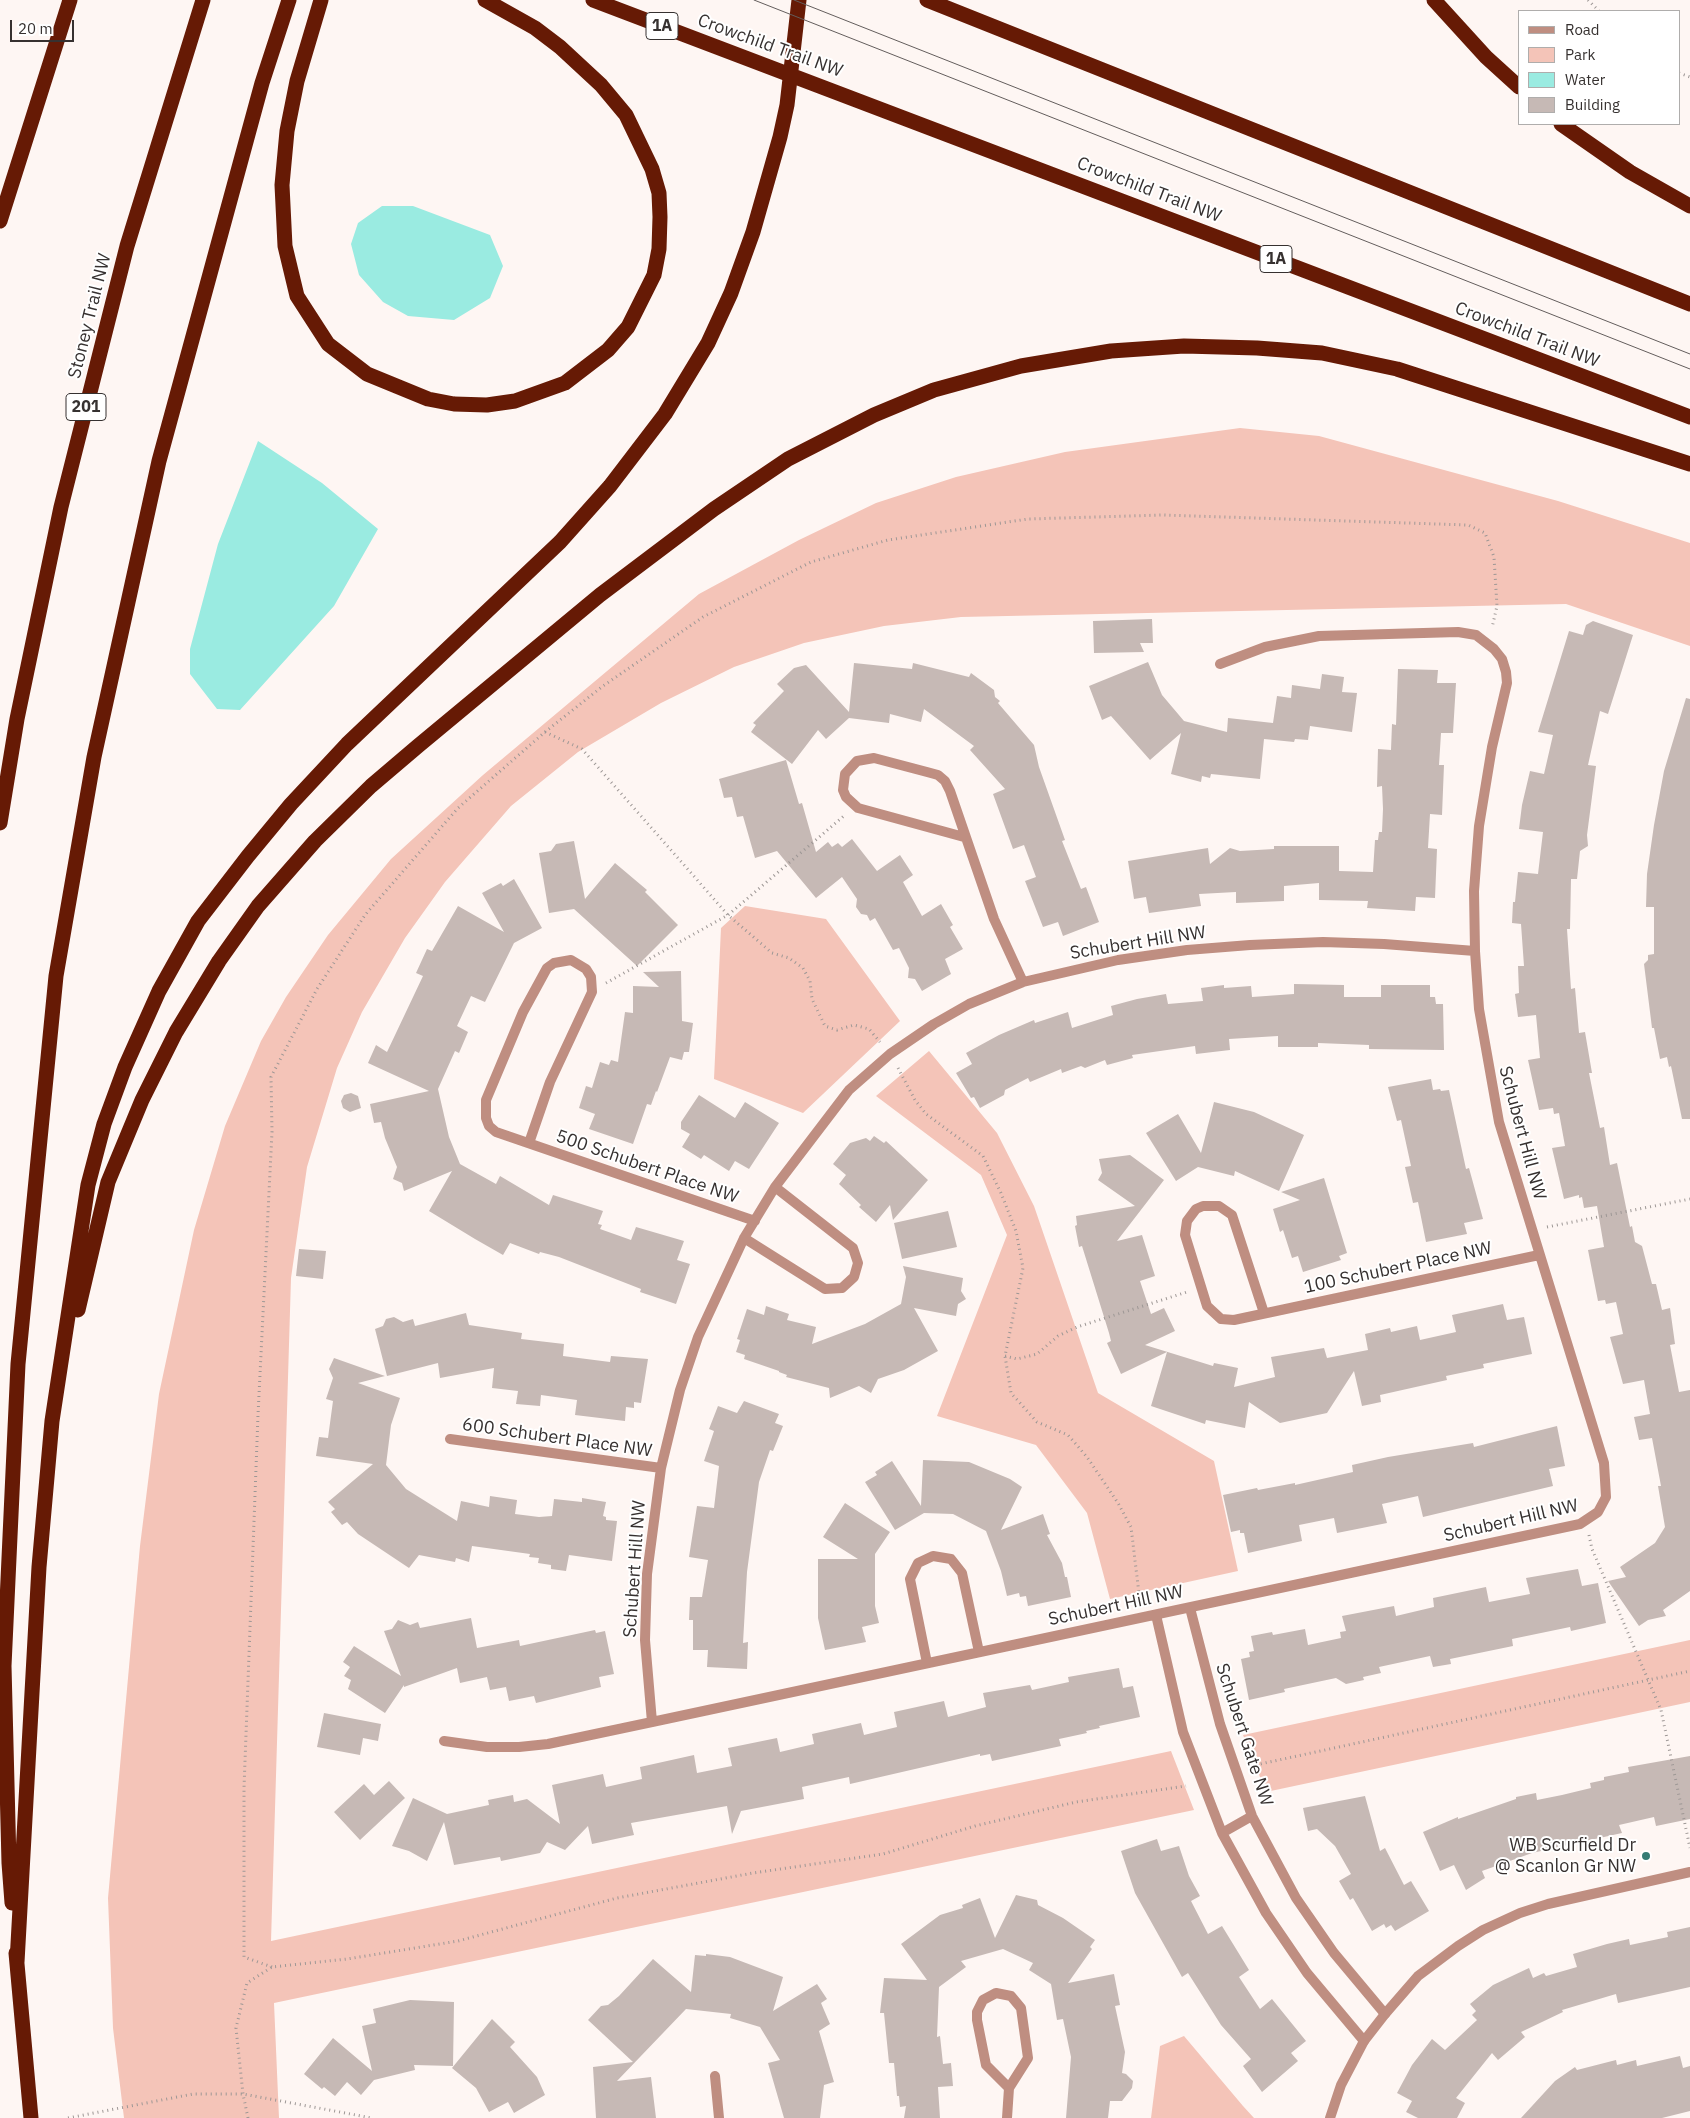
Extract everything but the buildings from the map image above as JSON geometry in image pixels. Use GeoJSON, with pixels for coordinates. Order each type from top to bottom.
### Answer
{"type":"FeatureCollection","features":[{"type":"Feature","properties":{"kind":"highway"},"geometry":{"type":"LineString","coordinates":[[0,221],[70,0]]}},
{"type":"Feature","properties":{"kind":"highway","name":"Stoney Trail NW"},"geometry":{"type":"LineString","coordinates":[[0,822],[17,718],[61,507],[127,246],[204,0]]}},
{"type":"Feature","properties":{"kind":"highway"},"geometry":{"type":"LineString","coordinates":[[31,2118],[9,1863],[4,1666],[18,1364],[56,976],[94,757],[158,461],[262,83],[289,0]]}},
{"type":"Feature","properties":{"kind":"highway"},"geometry":{"type":"LineString","coordinates":[[321,0],[297,81],[287,131],[282,185],[284,246],[297,296],[328,344],[367,374],[428,399],[454,404],[487,405],[515,401],[565,383],[608,350],[628,327],[654,275],[659,249],[660,217],[659,193],[652,169],[640,140],[626,115],[601,85],[560,47],[535,28],[485,0]]}},
{"type":"Feature","properties":{"kind":"highway","name":"Crowchild Trail NW"},"geometry":{"type":"LineString","coordinates":[[593,0],[863,101],[1690,417]]}},
{"type":"Feature","properties":{"kind":"highway"},"geometry":{"type":"LineString","coordinates":[[17,1962],[39,1567],[52,1421],[88,1185],[104,1124],[125,1067],[158,991],[198,921],[291,804],[348,744],[560,542],[610,486],[665,414],[708,344],[731,293],[753,232],[780,137],[787,105],[799,0]]}},
{"type":"Feature","properties":{"kind":"highway"},"geometry":{"type":"LineString","coordinates":[[928,0],[1690,304]]}},
{"type":"Feature","properties":{"kind":"highway"},"geometry":{"type":"LineString","coordinates":[[1434,0],[1486,58],[1518,87]]}},
{"type":"Feature","properties":{"kind":"highway"},"geometry":{"type":"LineString","coordinates":[[1562,125],[1630,172],[1690,206]]}},
{"type":"Feature","properties":{"kind":"highway"},"geometry":{"type":"LineString","coordinates":[[52,1421],[108,1182],[142,1100],[176,1032],[219,961],[258,906],[315,841],[371,786],[418,746],[600,595],[714,509],[788,460],[874,415],[934,390],[1030,365],[1111,351],[1184,346],[1257,348],[1322,353],[1397,369],[1690,464]]}},
{"type":"Feature","properties":{"kind":"street"},"geometry":{"type":"LineString","coordinates":[[1220,664],[1265,647],[1319,636],[1458,632],[1476,636],[1489,643],[1502,660],[1507,683],[1492,747],[1479,826],[1474,891],[1475,951]]}},
{"type":"Feature","properties":{"kind":"street"},"geometry":{"type":"LineString","coordinates":[[964,837],[858,808],[846,797],[843,782],[845,774],[856,761],[874,758],[938,775],[945,781],[994,919],[1023,982]]}},
{"type":"Feature","properties":{"kind":"street","name":"Schubert Hill NW"},"geometry":{"type":"LineString","coordinates":[[1323,942],[1384,944],[1475,951],[1479,1008],[1491,1085],[1504,1143],[1604,1463],[1606,1496],[1598,1512],[1586,1522],[652,1722],[645,1640],[647,1574],[661,1468],[680,1390],[698,1337],[744,1238],[775,1187],[849,1090],[890,1054],[934,1024],[969,1004],[1023,982],[1118,960],[1187,950],[1323,942]]}},
{"type":"Feature","properties":{"kind":"street","name":"500 Schubert Place NW"},"geometry":{"type":"LineString","coordinates":[[530,1143],[550,1082],[592,992],[593,985],[586,969],[571,960],[554,963],[547,968],[523,1012],[486,1100],[486,1118],[496,1132],[755,1221]]}},
{"type":"Feature","properties":{"kind":"street"},"geometry":{"type":"LineString","coordinates":[[744,1238],[825,1289],[842,1288],[854,1277],[858,1262],[853,1248],[775,1187]]}},
{"type":"Feature","properties":{"kind":"street","name":"100 Schubert Place NW"},"geometry":{"type":"LineString","coordinates":[[1264,1313],[1236,1221],[1226,1209],[1219,1206],[1203,1206],[1196,1209],[1187,1221],[1185,1228],[1207,1306],[1221,1319],[1234,1320],[1539,1254]]}},
{"type":"Feature","properties":{"kind":"street","name":"600 Schubert Place NW"},"geometry":{"type":"LineString","coordinates":[[450,1439],[661,1468]]}},
{"type":"Feature","properties":{"kind":"street"},"geometry":{"type":"LineString","coordinates":[[927,1663],[910,1579],[918,1563],[933,1556],[951,1559],[962,1573],[979,1652]]}},
{"type":"Feature","properties":{"kind":"street","name":"Schubert Gate NW"},"geometry":{"type":"LineString","coordinates":[[1190,1608],[1220,1724],[1252,1816],[1296,1898],[1334,1952],[1385,2014]]}},
{"type":"Feature","properties":{"kind":"street"},"geometry":{"type":"LineString","coordinates":[[1156,1615],[1183,1732],[1222,1833],[1266,1913],[1297,1958],[1364,2041]]}},
{"type":"Feature","properties":{"kind":"street"},"geometry":{"type":"LineString","coordinates":[[444,1742],[488,1747],[519,1747],[548,1744],[652,1722]]}},
{"type":"Feature","properties":{"kind":"street"},"geometry":{"type":"LineString","coordinates":[[1222,1833],[1252,1816]]}},
{"type":"Feature","properties":{"kind":"street"},"geometry":{"type":"LineString","coordinates":[[1330,2118],[1341,2085],[1364,2041],[1418,1976],[1458,1946],[1490,1927],[1520,1913],[1548,1904],[1690,1872]]}},
{"type":"Feature","properties":{"kind":"street"},"geometry":{"type":"LineString","coordinates":[[1007,2118],[1010,2088],[1028,2058],[1021,2008],[1011,1996],[996,1993],[983,2000],[977,2012],[977,2020],[986,2065],[1010,2088]]}},
{"type":"Feature","properties":{"kind":"street"},"geometry":{"type":"LineString","coordinates":[[715,2076],[719,2118]]}},
{"type":"Feature","properties":{"kind":"path"},"geometry":{"type":"LineString","coordinates":[[1588,0],[1597,10]]}},
{"type":"Feature","properties":{"kind":"path"},"geometry":{"type":"LineString","coordinates":[[1186,1786],[1076,1802],[975,1826],[883,1854],[753,1872],[617,1898],[458,1941],[347,1959],[272,1967],[244,1957],[244,1788],[258,1415],[272,1132],[271,1077],[317,989],[366,915],[458,808],[545,732],[603,686],[703,618],[811,562],[888,540],[1028,519],[1163,515],[1468,524],[1485,533],[1494,557],[1496,606],[1489,643]]}},
{"type":"Feature","properties":{"kind":"path"},"geometry":{"type":"LineString","coordinates":[[545,732],[582,749],[728,915],[772,954],[789,958],[803,968],[810,981],[815,1007],[826,1026],[837,1030],[854,1025],[869,1029],[890,1054],[915,1100],[926,1114],[983,1156],[1016,1231],[1023,1268],[1005,1356],[1011,1393],[1037,1422],[1068,1435],[1087,1457],[1118,1502],[1131,1527],[1135,1578],[1142,1617]]}},
{"type":"Feature","properties":{"kind":"path"},"geometry":{"type":"LineString","coordinates":[[593,985],[610,982],[728,915],[848,813],[858,808]]}},
{"type":"Feature","properties":{"kind":"path"},"geometry":{"type":"LineString","coordinates":[[1532,1232],[1690,1199]]}},
{"type":"Feature","properties":{"kind":"path"},"geometry":{"type":"LineString","coordinates":[[1005,1356],[1017,1358],[1037,1354],[1058,1336],[1078,1328],[1201,1289]]}},
{"type":"Feature","properties":{"kind":"path"},"geometry":{"type":"LineString","coordinates":[[1586,1522],[1592,1549],[1661,1710],[1690,1848]]}},
{"type":"Feature","properties":{"kind":"path"},"geometry":{"type":"LineString","coordinates":[[1247,1766],[1690,1671]]}},
{"type":"Feature","properties":{"kind":"path"},"geometry":{"type":"LineString","coordinates":[[248,2118],[243,2094],[236,2028],[247,1983],[272,1967]]}},
{"type":"Feature","properties":{"kind":"path"},"geometry":{"type":"LineString","coordinates":[[68,2118],[138,2103],[193,2094],[243,2094],[372,2118]]}},
{"type":"Feature","properties":{"kind":"green space"},"geometry":{"type":"Polygon","coordinates":[[[1240,428],[1319,436],[1558,501],[1690,543],[1690,646],[1566,604],[961,617],[884,626],[804,643],[734,667],[661,703],[578,752],[511,806],[445,882],[405,938],[362,1012],[337,1068],[307,1167],[291,1278],[271,1941],[1171,1751],[1194,1810],[274,2003],[279,2118],[124,2118],[113,2028],[108,1898],[140,1546],[159,1394],[194,1230],[225,1126],[261,1041],[286,997],[328,935],[391,859],[483,775],[699,594],[799,540],[876,503],[956,477],[1065,452],[1240,428]]]}},
{"type":"Feature","properties":{"kind":"green space"},"geometry":{"type":"Polygon","coordinates":[[[745,906],[826,919],[900,1021],[803,1113],[714,1079],[721,928],[745,906]]]}},
{"type":"Feature","properties":{"kind":"green space"},"geometry":{"type":"Polygon","coordinates":[[[929,1051],[997,1133],[1034,1206],[1098,1393],[1214,1461],[1238,1571],[1110,1599],[1087,1513],[1036,1445],[937,1416],[1007,1235],[981,1175],[876,1096],[929,1051]]]}},
{"type":"Feature","properties":{"kind":"green space"},"geometry":{"type":"Polygon","coordinates":[[[1690,1640],[1690,1702],[1266,1792],[1243,1735],[1690,1640]]]}},
{"type":"Feature","properties":{"kind":"green space"},"geometry":{"type":"Polygon","coordinates":[[[1184,2036],[1254,2118],[1151,2118],[1160,2046],[1184,2036]]]}},
{"type":"Feature","properties":{"kind":"water"},"geometry":{"type":"Polygon","coordinates":[[[382,206],[413,206],[490,235],[503,266],[490,298],[454,320],[408,316],[383,302],[359,275],[351,244],[358,223],[382,206]]]}},
{"type":"Feature","properties":{"kind":"water"},"geometry":{"type":"Polygon","coordinates":[[[258,441],[322,483],[378,529],[334,606],[240,710],[217,709],[190,674],[190,649],[218,544],[258,441]]]}},
{"type":"Feature","properties":{"kind":"tram line"},"geometry":{"type":"LineString","coordinates":[[754,0],[1690,369]]}},
{"type":"Feature","properties":{"kind":"tram line"},"geometry":{"type":"LineString","coordinates":[[794,0],[1690,354]]}},
{"type":"Feature","properties":{"kind":"place","name":"WB Scurfield Dr @ Scanlon Gr NW"},"geometry":{"type":"Point","coordinates":[1646,1856]}}]}
